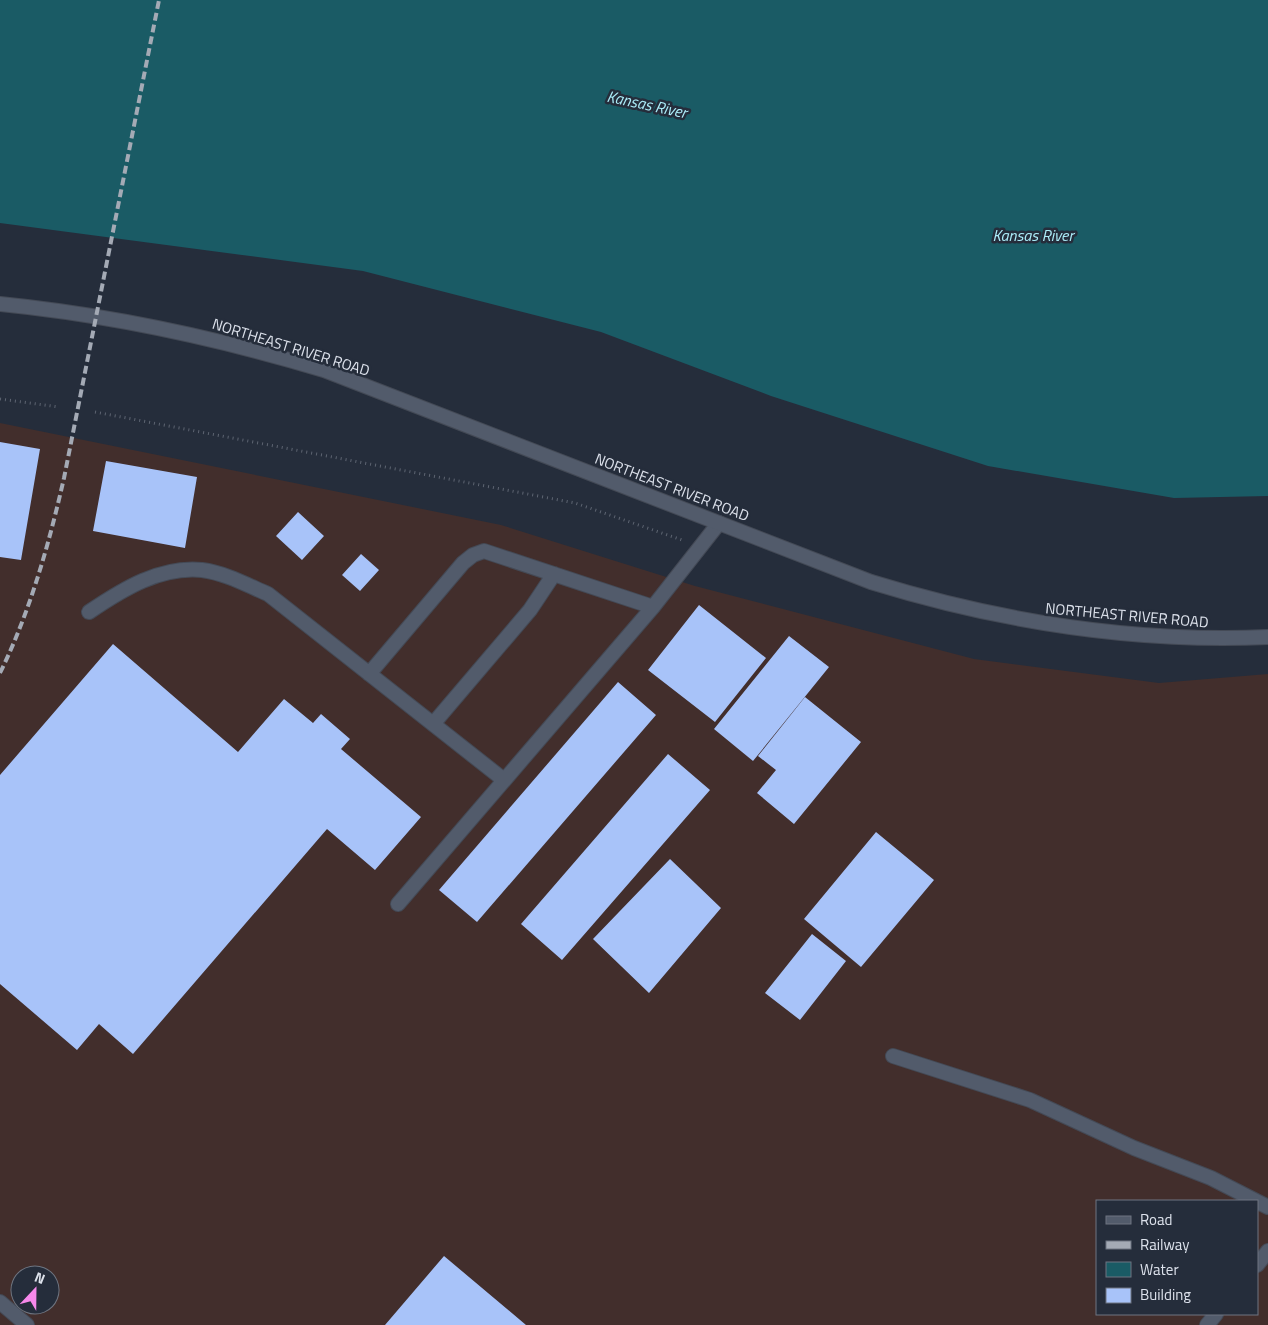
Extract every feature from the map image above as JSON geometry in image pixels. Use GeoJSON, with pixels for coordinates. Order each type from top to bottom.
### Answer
{"type":"FeatureCollection","features":[{"type":"Feature","properties":{"kind":"street","name":"NORTHEAST RIVER ROAD"},"geometry":{"type":"LineString","coordinates":[[0,304],[74,312],[246,347],[324,370],[871,582],[932,600],[990,614],[1070,628],[1142,636],[1212,639],[1268,637]]}},
{"type":"Feature","properties":{"kind":"street"},"geometry":{"type":"LineString","coordinates":[[398,904],[653,607],[719,523]]}},
{"type":"Feature","properties":{"kind":"street"},"geometry":{"type":"LineString","coordinates":[[369,674],[463,563],[472,555],[484,552],[497,554],[653,607]]}},
{"type":"Feature","properties":{"kind":"street"},"geometry":{"type":"LineString","coordinates":[[89,612],[117,593],[143,580],[171,573],[202,570],[228,576],[268,594],[504,780]]}},
{"type":"Feature","properties":{"kind":"street"},"geometry":{"type":"LineString","coordinates":[[434,724],[540,599],[554,574]]}},
{"type":"Feature","properties":{"kind":"street"},"geometry":{"type":"LineString","coordinates":[[893,1056],[1030,1100],[1134,1148],[1211,1178],[1254,1200]]}},
{"type":"Feature","properties":{"kind":"street"},"geometry":{"type":"LineString","coordinates":[[1258,1264],[1268,1251]]}},
{"type":"Feature","properties":{"kind":"street"},"geometry":{"type":"LineString","coordinates":[[0,1302],[27,1325]]}},
{"type":"Feature","properties":{"kind":"street"},"geometry":{"type":"LineString","coordinates":[[1207,1325],[1215,1315]]}},
{"type":"Feature","properties":{"kind":"path"},"geometry":{"type":"LineString","coordinates":[[0,399],[59,407]]}},
{"type":"Feature","properties":{"kind":"path"},"geometry":{"type":"LineString","coordinates":[[96,412],[575,503],[701,546]]}},
{"type":"Feature","properties":{"kind":"shaded area"},"geometry":{"type":"Polygon","coordinates":[[[0,423],[501,525],[695,586],[974,659],[1159,683],[1268,674],[1268,1325],[0,1325],[0,423]]]}},
{"type":"Feature","properties":{"kind":"water","name":"Kansas River"},"geometry":{"type":"Polygon","coordinates":[[[0,0],[1268,0],[1268,496],[1174,498],[988,466],[771,396],[601,332],[363,271],[0,223],[0,0]]]}},
{"type":"Feature","properties":{"kind":"building"},"geometry":{"type":"Polygon","coordinates":[[[0,442],[40,449],[21,560],[0,557],[0,442]]]}},
{"type":"Feature","properties":{"kind":"building"},"geometry":{"type":"Polygon","coordinates":[[[106,461],[197,477],[185,548],[93,531],[106,461]]]}},
{"type":"Feature","properties":{"kind":"building"},"geometry":{"type":"Polygon","coordinates":[[[298,512],[324,536],[302,560],[276,536],[298,512]]]}},
{"type":"Feature","properties":{"kind":"building"},"geometry":{"type":"Polygon","coordinates":[[[361,554],[379,570],[360,591],[342,575],[361,554]]]}},
{"type":"Feature","properties":{"kind":"building"},"geometry":{"type":"Polygon","coordinates":[[[699,605],[766,658],[715,722],[648,670],[699,605]]]}},
{"type":"Feature","properties":{"kind":"building"},"geometry":{"type":"Polygon","coordinates":[[[789,636],[829,667],[753,761],[714,729],[789,636]]]}},
{"type":"Feature","properties":{"kind":"building"},"geometry":{"type":"Polygon","coordinates":[[[113,644],[238,752],[284,699],[313,723],[321,714],[350,739],[341,749],[421,817],[375,870],[327,829],[133,1054],[99,1024],[77,1050],[0,984],[0,775],[113,644]]]}},
{"type":"Feature","properties":{"kind":"building"},"geometry":{"type":"Polygon","coordinates":[[[618,682],[656,715],[477,922],[439,890],[618,682]]]}},
{"type":"Feature","properties":{"kind":"building"},"geometry":{"type":"Polygon","coordinates":[[[805,697],[861,742],[794,824],[757,793],[776,770],[758,756],[805,697]]]}},
{"type":"Feature","properties":{"kind":"building"},"geometry":{"type":"Polygon","coordinates":[[[668,754],[710,790],[562,960],[521,924],[668,754]]]}},
{"type":"Feature","properties":{"kind":"building"},"geometry":{"type":"Polygon","coordinates":[[[876,832],[934,880],[861,967],[804,919],[876,832]]]}},
{"type":"Feature","properties":{"kind":"building"},"geometry":{"type":"Polygon","coordinates":[[[670,859],[721,908],[649,993],[593,939],[670,859]]]}},
{"type":"Feature","properties":{"kind":"building"},"geometry":{"type":"Polygon","coordinates":[[[812,934],[846,961],[800,1020],[765,993],[812,934]]]}},
{"type":"Feature","properties":{"kind":"building"},"geometry":{"type":"Polygon","coordinates":[[[444,1256],[526,1325],[385,1325],[444,1256]]]}},
{"type":"Feature","properties":{"kind":"railway"},"geometry":{"type":"LineString","coordinates":[[0,673],[21,626],[29,602],[45,553],[64,478],[159,0]]}}]}
